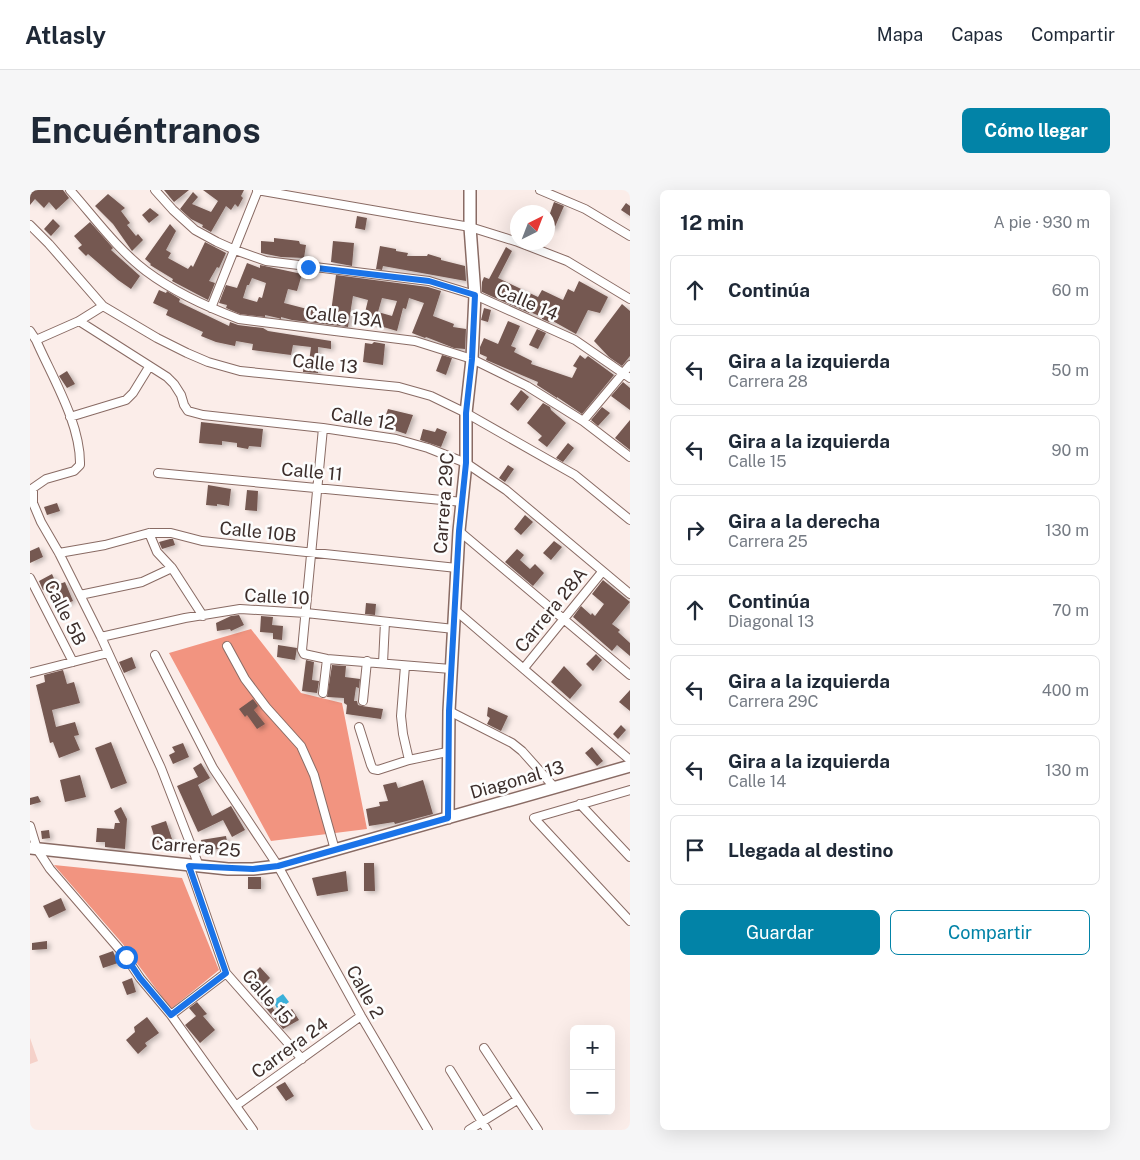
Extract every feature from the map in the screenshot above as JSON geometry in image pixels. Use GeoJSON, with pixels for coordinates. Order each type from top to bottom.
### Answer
{"type":"FeatureCollection","features":[{"type":"Feature","properties":{"kind":"street","name":"Calle 13A"},"geometry":{"type":"LineString","coordinates":[[70,190],[127,255],[147,272],[211,308],[239,319],[415,341],[472,359],[527,386],[583,421],[630,457]]}},
{"type":"Feature","properties":{"kind":"street","name":"Calle 14"},"geometry":{"type":"LineString","coordinates":[[155,190],[195,230],[235,250],[275,262],[429,281],[475,295],[576,340],[627,376]]}},
{"type":"Feature","properties":{"kind":"street"},"geometry":{"type":"LineString","coordinates":[[211,308],[258,190],[470,227],[510,240]]}},
{"type":"Feature","properties":{"kind":"street","name":"Carrera 29C"},"geometry":{"type":"LineString","coordinates":[[448,818],[449,711],[459,531],[466,463],[466,413],[472,359],[475,295],[470,227],[470,190]]}},
{"type":"Feature","properties":{"kind":"street"},"geometry":{"type":"LineString","coordinates":[[540,190],[585,209],[630,236]]}},
{"type":"Feature","properties":{"kind":"street","name":"Calle 13"},"geometry":{"type":"LineString","coordinates":[[30,225],[50,244],[103,306],[158,338],[208,362],[240,370],[399,387],[431,396],[466,413],[575,475],[630,520]]}},
{"type":"Feature","properties":{"kind":"street"},"geometry":{"type":"LineString","coordinates":[[539,250],[567,261],[630,299]]}},
{"type":"Feature","properties":{"kind":"street"},"geometry":{"type":"LineString","coordinates":[[36,340],[79,321],[103,306]]}},
{"type":"Feature","properties":{"kind":"street","name":"Calle 12"},"geometry":{"type":"LineString","coordinates":[[79,321],[167,377],[174,384],[188,410],[203,415],[323,428],[396,439],[428,448],[466,463],[506,490],[630,594]]}},
{"type":"Feature","properties":{"kind":"street"},"geometry":{"type":"LineString","coordinates":[[30,331],[36,340],[70,417],[126,400],[133,394],[149,366]]}},
{"type":"Feature","properties":{"kind":"street"},"geometry":{"type":"LineString","coordinates":[[583,421],[627,376],[630,365]]}},
{"type":"Feature","properties":{"kind":"street","name":"Calle 15"},"geometry":{"type":"LineString","coordinates":[[70,417],[80,454],[80,465],[74,471],[46,479],[33,488],[33,504],[102,638],[161,768],[194,866],[226,973],[302,1059]]}},
{"type":"Feature","properties":{"kind":"street"},"geometry":{"type":"LineString","coordinates":[[323,428],[302,650],[304,654],[327,659],[367,661],[452,670]]}},
{"type":"Feature","properties":{"kind":"street","name":"Calle 11"},"geometry":{"type":"LineString","coordinates":[[158,473],[463,502]]}},
{"type":"Feature","properties":{"kind":"street"},"geometry":{"type":"LineString","coordinates":[[459,531],[630,674]]}},
{"type":"Feature","properties":{"kind":"street","name":"Calle 10B"},"geometry":{"type":"LineString","coordinates":[[59,553],[149,533],[171,532],[202,541],[457,568]]}},
{"type":"Feature","properties":{"kind":"street"},"geometry":{"type":"LineString","coordinates":[[149,533],[157,552],[172,568],[203,616]]}},
{"type":"Feature","properties":{"kind":"street"},"geometry":{"type":"LineString","coordinates":[[80,595],[142,582],[172,568]]}},
{"type":"Feature","properties":{"kind":"street","name":"Carrera 28A"},"geometry":{"type":"LineString","coordinates":[[524,668],[602,572]]}},
{"type":"Feature","properties":{"kind":"street","name":"Calle 5B"},"geometry":{"type":"LineString","coordinates":[[30,578],[33,591],[73,662]]}},
{"type":"Feature","properties":{"kind":"street","name":"Calle 10"},"geometry":{"type":"LineString","coordinates":[[102,638],[240,609],[306,613],[454,629]]}},
{"type":"Feature","properties":{"kind":"street"},"geometry":{"type":"LineString","coordinates":[[455,610],[630,760]]}},
{"type":"Feature","properties":{"kind":"street"},"geometry":{"type":"LineString","coordinates":[[383,663],[385,622]]}},
{"type":"Feature","properties":{"kind":"street"},"geometry":{"type":"LineString","coordinates":[[227,646],[245,679],[266,707],[301,746],[314,776],[334,850]]}},
{"type":"Feature","properties":{"kind":"street"},"geometry":{"type":"LineString","coordinates":[[30,672],[108,654]]}},
{"type":"Feature","properties":{"kind":"street","name":"Calle 2"},"geometry":{"type":"LineString","coordinates":[[155,655],[213,768],[278,866],[360,1016],[428,1130]]}},
{"type":"Feature","properties":{"kind":"street"},"geometry":{"type":"LineString","coordinates":[[323,693],[327,659]]}},
{"type":"Feature","properties":{"kind":"street"},"geometry":{"type":"LineString","coordinates":[[363,701],[367,661]]}},
{"type":"Feature","properties":{"kind":"street"},"geometry":{"type":"LineString","coordinates":[[405,666],[400,716],[402,734],[409,760]]}},
{"type":"Feature","properties":{"kind":"street"},"geometry":{"type":"LineString","coordinates":[[449,711],[512,743],[522,751],[555,788]]}},
{"type":"Feature","properties":{"kind":"street"},"geometry":{"type":"LineString","coordinates":[[359,727],[373,769],[378,770],[409,760],[448,752]]}},
{"type":"Feature","properties":{"kind":"street","name":"Diagonal 13"},"geometry":{"type":"LineString","coordinates":[[357,844],[630,766]]}},
{"type":"Feature","properties":{"kind":"street"},"geometry":{"type":"LineString","coordinates":[[630,790],[534,818],[630,921]]}},
{"type":"Feature","properties":{"kind":"street"},"geometry":{"type":"LineString","coordinates":[[580,804],[630,857]]}},
{"type":"Feature","properties":{"kind":"street"},"geometry":{"type":"LineString","coordinates":[[30,826],[33,849],[126,957],[140,978],[171,1015],[253,1130]]}},
{"type":"Feature","properties":{"kind":"street","name":"Carrera 25"},"geometry":{"type":"LineString","coordinates":[[33,849],[194,866],[253,869],[278,866],[357,844]]}},
{"type":"Feature","properties":{"kind":"street"},"geometry":{"type":"LineString","coordinates":[[171,1015],[226,973]]}},
{"type":"Feature","properties":{"kind":"street","name":"Carrera 24"},"geometry":{"type":"LineString","coordinates":[[237,1105],[360,1016]]}},
{"type":"Feature","properties":{"kind":"street"},"geometry":{"type":"LineString","coordinates":[[484,1048],[538,1130]]}},
{"type":"Feature","properties":{"kind":"street"},"geometry":{"type":"LineString","coordinates":[[450,1070],[487,1130]]}},
{"type":"Feature","properties":{"kind":"street"},"geometry":{"type":"LineString","coordinates":[[469,1130],[518,1100]]}},
{"type":"Feature","properties":{"kind":"shaded area"},"geometry":{"type":"Polygon","coordinates":[[[251,629],[301,693],[342,703],[367,829],[271,841],[169,653],[251,629]]]}},
{"type":"Feature","properties":{"kind":"shaded area"},"geometry":{"type":"Polygon","coordinates":[[[54,865],[182,878],[219,970],[171,1009],[122,943],[54,865]]]}},
{"type":"Feature","properties":{"kind":"shaded area"},"geometry":{"type":"Polygon","coordinates":[[[30,1038],[38,1061],[30,1064],[30,1038]]]}},
{"type":"Feature","properties":{"kind":"water"},"geometry":{"type":"Polygon","coordinates":[[[283,994],[289,1002],[278,1010],[273,1001],[283,994]]]}},
{"type":"Feature","properties":{"kind":"building"},"geometry":{"type":"Polygon","coordinates":[[[30,190],[63,190],[69,198],[56,210],[49,202],[44,208],[35,199],[30,205],[30,190]]]}},
{"type":"Feature","properties":{"kind":"building"},"geometry":{"type":"Polygon","coordinates":[[[164,190],[189,190],[174,202],[164,190]]]}},
{"type":"Feature","properties":{"kind":"building"},"geometry":{"type":"Polygon","coordinates":[[[203,190],[244,190],[241,196],[243,198],[238,207],[235,204],[231,210],[226,206],[211,232],[180,209],[193,192],[198,197],[192,204],[211,212],[218,201],[203,190]]]}},
{"type":"Feature","properties":{"kind":"building"},"geometry":{"type":"Polygon","coordinates":[[[108,194],[125,208],[121,211],[130,223],[127,225],[136,236],[138,234],[143,240],[132,251],[113,224],[95,206],[108,194]]]}},
{"type":"Feature","properties":{"kind":"building"},"geometry":{"type":"Polygon","coordinates":[[[554,202],[564,206],[555,227],[555,205],[553,205],[554,202]]]}},
{"type":"Feature","properties":{"kind":"building"},"geometry":{"type":"Polygon","coordinates":[[[626,203],[630,206],[630,216],[621,210],[626,203]]]}},
{"type":"Feature","properties":{"kind":"building"},"geometry":{"type":"Polygon","coordinates":[[[150,208],[159,215],[149,223],[142,215],[150,208]]]}},
{"type":"Feature","properties":{"kind":"building"},"geometry":{"type":"Polygon","coordinates":[[[357,216],[367,218],[365,230],[355,228],[357,216]]]}},
{"type":"Feature","properties":{"kind":"building"},"geometry":{"type":"Polygon","coordinates":[[[53,219],[60,226],[51,236],[44,229],[53,219]]]}},
{"type":"Feature","properties":{"kind":"building"},"geometry":{"type":"Polygon","coordinates":[[[90,222],[113,248],[111,250],[140,276],[131,289],[78,248],[82,245],[74,236],[90,222]]]}},
{"type":"Feature","properties":{"kind":"building"},"geometry":{"type":"Polygon","coordinates":[[[170,224],[176,231],[166,250],[171,253],[168,258],[188,269],[191,265],[193,267],[205,242],[226,253],[219,268],[217,267],[209,281],[215,283],[208,300],[172,281],[173,279],[150,265],[145,259],[170,224]]]}},
{"type":"Feature","properties":{"kind":"building"},"geometry":{"type":"Polygon","coordinates":[[[274,238],[299,241],[300,244],[306,245],[304,258],[281,257],[261,253],[261,241],[274,242],[274,238]]]}},
{"type":"Feature","properties":{"kind":"building"},"geometry":{"type":"Polygon","coordinates":[[[333,241],[354,243],[352,266],[331,262],[333,241]]]}},
{"type":"Feature","properties":{"kind":"building"},"geometry":{"type":"Polygon","coordinates":[[[380,246],[408,253],[407,256],[427,256],[428,254],[441,258],[441,260],[465,266],[466,281],[383,266],[382,270],[376,269],[380,246]]]}},
{"type":"Feature","properties":{"kind":"building"},"geometry":{"type":"Polygon","coordinates":[[[506,247],[512,251],[498,278],[538,297],[542,290],[563,300],[568,289],[574,292],[579,281],[608,297],[600,313],[588,310],[576,334],[551,320],[549,322],[542,319],[542,317],[482,292],[484,277],[489,279],[506,247]]]}},
{"type":"Feature","properties":{"kind":"building"},"geometry":{"type":"Polygon","coordinates":[[[247,263],[260,268],[260,265],[302,274],[297,291],[288,289],[284,303],[311,310],[311,308],[331,312],[336,275],[428,287],[441,291],[433,316],[454,324],[453,327],[466,329],[465,349],[454,348],[412,333],[424,303],[409,298],[406,309],[403,308],[397,331],[363,321],[368,300],[353,296],[348,327],[281,317],[281,319],[265,315],[265,317],[240,314],[226,308],[227,305],[219,303],[226,285],[237,288],[247,263]],[[252,278],[249,285],[247,285],[243,298],[257,302],[259,297],[262,298],[266,283],[252,278]],[[382,298],[378,312],[392,316],[397,301],[382,298]]]}},
{"type":"Feature","properties":{"kind":"building"},"geometry":{"type":"Polygon","coordinates":[[[159,290],[166,293],[167,291],[180,299],[179,302],[229,326],[230,322],[238,325],[263,328],[268,331],[331,341],[331,349],[318,347],[318,373],[303,372],[304,361],[309,362],[311,347],[293,345],[291,355],[252,350],[253,344],[236,341],[235,346],[216,342],[201,336],[203,332],[166,315],[168,310],[153,303],[159,290]]]}},
{"type":"Feature","properties":{"kind":"building"},"geometry":{"type":"Polygon","coordinates":[[[622,304],[630,311],[630,356],[622,366],[609,357],[594,341],[622,304]]]}},
{"type":"Feature","properties":{"kind":"building"},"geometry":{"type":"Polygon","coordinates":[[[484,308],[491,310],[488,322],[481,320],[484,308]]]}},
{"type":"Feature","properties":{"kind":"building"},"geometry":{"type":"Polygon","coordinates":[[[508,321],[520,326],[511,346],[516,348],[514,352],[532,361],[531,364],[572,378],[577,368],[573,366],[580,355],[585,359],[588,356],[614,375],[582,414],[537,385],[538,382],[486,360],[487,357],[480,354],[480,347],[484,338],[498,344],[508,321]]]}},
{"type":"Feature","properties":{"kind":"building"},"geometry":{"type":"Polygon","coordinates":[[[537,329],[546,333],[538,349],[529,345],[537,329]]]}},
{"type":"Feature","properties":{"kind":"building"},"geometry":{"type":"Polygon","coordinates":[[[374,342],[385,344],[383,365],[363,362],[365,343],[372,344],[374,342]]]}},
{"type":"Feature","properties":{"kind":"building"},"geometry":{"type":"Polygon","coordinates":[[[442,355],[452,358],[446,375],[436,371],[442,355]]]}},
{"type":"Feature","properties":{"kind":"building"},"geometry":{"type":"Polygon","coordinates":[[[67,371],[75,384],[67,388],[59,376],[67,371]]]}},
{"type":"Feature","properties":{"kind":"building"},"geometry":{"type":"Polygon","coordinates":[[[623,382],[630,388],[630,410],[611,396],[623,382]]]}},
{"type":"Feature","properties":{"kind":"building"},"geometry":{"type":"Polygon","coordinates":[[[521,390],[529,397],[518,411],[510,404],[521,390]]]}},
{"type":"Feature","properties":{"kind":"building"},"geometry":{"type":"Polygon","coordinates":[[[543,403],[550,407],[566,423],[547,447],[538,440],[542,436],[527,423],[543,403]]]}},
{"type":"Feature","properties":{"kind":"building"},"geometry":{"type":"Polygon","coordinates":[[[602,407],[610,413],[598,426],[591,420],[602,407]]]}},
{"type":"Feature","properties":{"kind":"building"},"geometry":{"type":"Polygon","coordinates":[[[388,409],[413,415],[406,434],[382,426],[388,409]]]}},
{"type":"Feature","properties":{"kind":"building"},"geometry":{"type":"Polygon","coordinates":[[[630,420],[630,450],[615,438],[630,420]]]}},
{"type":"Feature","properties":{"kind":"building"},"geometry":{"type":"Polygon","coordinates":[[[201,422],[263,429],[261,447],[249,446],[248,449],[237,447],[237,443],[222,441],[222,445],[199,443],[201,422]]]}},
{"type":"Feature","properties":{"kind":"building"},"geometry":{"type":"Polygon","coordinates":[[[437,428],[447,432],[441,447],[420,440],[423,429],[435,432],[437,428]]]}},
{"type":"Feature","properties":{"kind":"building"},"geometry":{"type":"Polygon","coordinates":[[[568,443],[574,448],[563,462],[556,458],[568,443]]]}},
{"type":"Feature","properties":{"kind":"building"},"geometry":{"type":"Polygon","coordinates":[[[508,465],[514,469],[505,482],[499,478],[508,465]]]}},
{"type":"Feature","properties":{"kind":"building"},"geometry":{"type":"Polygon","coordinates":[[[208,485],[231,489],[229,506],[206,505],[208,485]]]}},
{"type":"Feature","properties":{"kind":"building"},"geometry":{"type":"Polygon","coordinates":[[[247,490],[258,491],[257,511],[245,510],[247,490]]]}},
{"type":"Feature","properties":{"kind":"building"},"geometry":{"type":"Polygon","coordinates":[[[57,503],[60,511],[47,515],[44,507],[57,503]]]}},
{"type":"Feature","properties":{"kind":"building"},"geometry":{"type":"Polygon","coordinates":[[[525,515],[533,522],[521,535],[514,529],[525,515]]]}},
{"type":"Feature","properties":{"kind":"building"},"geometry":{"type":"Polygon","coordinates":[[[173,539],[175,545],[162,549],[159,542],[173,539]]]}},
{"type":"Feature","properties":{"kind":"building"},"geometry":{"type":"Polygon","coordinates":[[[554,541],[562,547],[551,560],[543,553],[554,541]]]}},
{"type":"Feature","properties":{"kind":"building"},"geometry":{"type":"Polygon","coordinates":[[[39,547],[43,557],[30,563],[30,551],[39,547]]]}},
{"type":"Feature","properties":{"kind":"building"},"geometry":{"type":"Polygon","coordinates":[[[517,549],[524,555],[520,560],[530,569],[535,564],[544,573],[533,586],[505,562],[517,549]]]}},
{"type":"Feature","properties":{"kind":"building"},"geometry":{"type":"Polygon","coordinates":[[[52,574],[57,585],[65,582],[73,601],[55,608],[46,589],[43,590],[39,581],[52,574]]]}},
{"type":"Feature","properties":{"kind":"building"},"geometry":{"type":"Polygon","coordinates":[[[603,580],[630,602],[612,624],[620,630],[618,632],[630,643],[630,656],[617,645],[612,651],[573,617],[581,606],[591,615],[592,613],[595,616],[604,604],[592,594],[603,580]]]}},
{"type":"Feature","properties":{"kind":"building"},"geometry":{"type":"Polygon","coordinates":[[[366,603],[376,604],[375,615],[365,614],[366,603]]]}},
{"type":"Feature","properties":{"kind":"building"},"geometry":{"type":"Polygon","coordinates":[[[239,615],[244,625],[231,631],[230,629],[217,631],[216,623],[231,616],[239,615]]]}},
{"type":"Feature","properties":{"kind":"building"},"geometry":{"type":"Polygon","coordinates":[[[261,616],[273,617],[272,625],[283,626],[282,640],[273,639],[273,633],[260,632],[261,616]]]}},
{"type":"Feature","properties":{"kind":"building"},"geometry":{"type":"Polygon","coordinates":[[[278,645],[297,648],[295,660],[277,657],[278,645]]]}},
{"type":"Feature","properties":{"kind":"building"},"geometry":{"type":"Polygon","coordinates":[[[596,654],[602,660],[593,671],[586,664],[596,654]]]}},
{"type":"Feature","properties":{"kind":"building"},"geometry":{"type":"Polygon","coordinates":[[[132,657],[136,668],[124,673],[119,662],[132,657]]]}},
{"type":"Feature","properties":{"kind":"building"},"geometry":{"type":"Polygon","coordinates":[[[306,660],[314,662],[312,680],[319,681],[317,693],[302,691],[306,660]]]}},
{"type":"Feature","properties":{"kind":"building"},"geometry":{"type":"Polygon","coordinates":[[[332,665],[346,666],[345,677],[360,679],[359,688],[356,687],[354,701],[357,701],[358,705],[383,709],[381,719],[346,714],[347,705],[344,703],[344,698],[327,697],[332,665]]]}},
{"type":"Feature","properties":{"kind":"building"},"geometry":{"type":"Polygon","coordinates":[[[564,666],[582,685],[570,699],[551,682],[564,666]]]}},
{"type":"Feature","properties":{"kind":"building"},"geometry":{"type":"Polygon","coordinates":[[[63,670],[67,684],[74,682],[80,703],[52,710],[56,727],[75,722],[79,735],[74,736],[80,750],[59,758],[53,742],[50,743],[36,685],[45,682],[44,675],[63,670]]]}},
{"type":"Feature","properties":{"kind":"building"},"geometry":{"type":"Polygon","coordinates":[[[630,690],[630,711],[619,702],[630,690]]]}},
{"type":"Feature","properties":{"kind":"building"},"geometry":{"type":"Polygon","coordinates":[[[253,699],[258,706],[254,710],[265,724],[257,729],[247,715],[245,717],[239,709],[253,699]]]}},
{"type":"Feature","properties":{"kind":"building"},"geometry":{"type":"Polygon","coordinates":[[[488,707],[508,716],[501,731],[487,724],[490,718],[487,716],[488,707]]]}},
{"type":"Feature","properties":{"kind":"building"},"geometry":{"type":"Polygon","coordinates":[[[621,725],[626,730],[618,739],[613,734],[621,725]]]}},
{"type":"Feature","properties":{"kind":"building"},"geometry":{"type":"Polygon","coordinates":[[[111,742],[127,783],[111,789],[95,748],[111,742]]]}},
{"type":"Feature","properties":{"kind":"building"},"geometry":{"type":"Polygon","coordinates":[[[183,743],[189,757],[173,764],[169,755],[175,752],[172,747],[183,743]]]}},
{"type":"Feature","properties":{"kind":"building"},"geometry":{"type":"Polygon","coordinates":[[[592,747],[603,761],[597,766],[585,753],[592,747]]]}},
{"type":"Feature","properties":{"kind":"building"},"geometry":{"type":"Polygon","coordinates":[[[201,763],[210,778],[198,785],[212,816],[231,806],[245,830],[232,837],[223,820],[198,832],[177,786],[198,777],[193,768],[201,763]]]}},
{"type":"Feature","properties":{"kind":"building"},"geometry":{"type":"Polygon","coordinates":[[[80,775],[86,797],[65,802],[60,780],[80,775]]]}},
{"type":"Feature","properties":{"kind":"building"},"geometry":{"type":"Polygon","coordinates":[[[423,780],[433,814],[395,824],[394,822],[369,826],[366,809],[380,806],[379,802],[388,801],[383,785],[396,782],[398,788],[423,780]]]}},
{"type":"Feature","properties":{"kind":"building"},"geometry":{"type":"Polygon","coordinates":[[[38,796],[41,802],[30,805],[30,798],[38,796]]]}},
{"type":"Feature","properties":{"kind":"building"},"geometry":{"type":"Polygon","coordinates":[[[121,807],[127,819],[125,849],[105,847],[105,842],[96,842],[97,828],[114,829],[115,823],[120,823],[114,811],[121,807]]]}},
{"type":"Feature","properties":{"kind":"building"},"geometry":{"type":"Polygon","coordinates":[[[166,821],[174,845],[156,842],[151,826],[166,821]]]}},
{"type":"Feature","properties":{"kind":"building"},"geometry":{"type":"Polygon","coordinates":[[[49,830],[50,838],[42,839],[41,831],[49,830]]]}},
{"type":"Feature","properties":{"kind":"building"},"geometry":{"type":"Polygon","coordinates":[[[226,836],[228,847],[203,852],[201,840],[226,836]]]}},
{"type":"Feature","properties":{"kind":"building"},"geometry":{"type":"Polygon","coordinates":[[[364,863],[374,863],[375,891],[364,891],[364,863]]]}},
{"type":"Feature","properties":{"kind":"building"},"geometry":{"type":"Polygon","coordinates":[[[346,871],[348,891],[317,896],[312,878],[346,871]]]}},
{"type":"Feature","properties":{"kind":"building"},"geometry":{"type":"Polygon","coordinates":[[[248,877],[261,877],[261,889],[248,889],[248,877]]]}},
{"type":"Feature","properties":{"kind":"building"},"geometry":{"type":"Polygon","coordinates":[[[61,898],[66,910],[49,918],[43,906],[61,898]]]}},
{"type":"Feature","properties":{"kind":"building"},"geometry":{"type":"Polygon","coordinates":[[[47,941],[47,949],[32,950],[32,943],[47,941]]]}},
{"type":"Feature","properties":{"kind":"building"},"geometry":{"type":"Polygon","coordinates":[[[113,951],[118,963],[103,968],[99,956],[113,951]]]}},
{"type":"Feature","properties":{"kind":"building"},"geometry":{"type":"Polygon","coordinates":[[[260,967],[270,978],[258,990],[248,979],[260,967]]]}},
{"type":"Feature","properties":{"kind":"building"},"geometry":{"type":"Polygon","coordinates":[[[132,978],[136,992],[127,995],[122,982],[132,978]]]}},
{"type":"Feature","properties":{"kind":"building"},"geometry":{"type":"Polygon","coordinates":[[[262,992],[279,1017],[292,1009],[299,1020],[283,1029],[256,996],[262,992]]]}},
{"type":"Feature","properties":{"kind":"building"},"geometry":{"type":"Polygon","coordinates":[[[197,1002],[207,1014],[203,1016],[215,1030],[200,1043],[185,1025],[196,1016],[189,1008],[197,1002]]]}},
{"type":"Feature","properties":{"kind":"building"},"geometry":{"type":"Polygon","coordinates":[[[147,1017],[159,1033],[145,1043],[147,1046],[138,1054],[126,1040],[135,1032],[134,1027],[147,1017]]]}},
{"type":"Feature","properties":{"kind":"building"},"geometry":{"type":"Polygon","coordinates":[[[285,1082],[294,1096],[286,1101],[276,1087],[285,1082]]]}},
{"type":"Feature","properties":{"kind":"route"},"geometry":{"type":"LineString","coordinates":[[126,957],[140,978],[171,1015],[226,973],[189,866],[228,869],[278,866],[448,818],[449,711],[459,531],[466,463],[466,413],[472,359],[475,295],[429,281],[308,267]]}}]}
